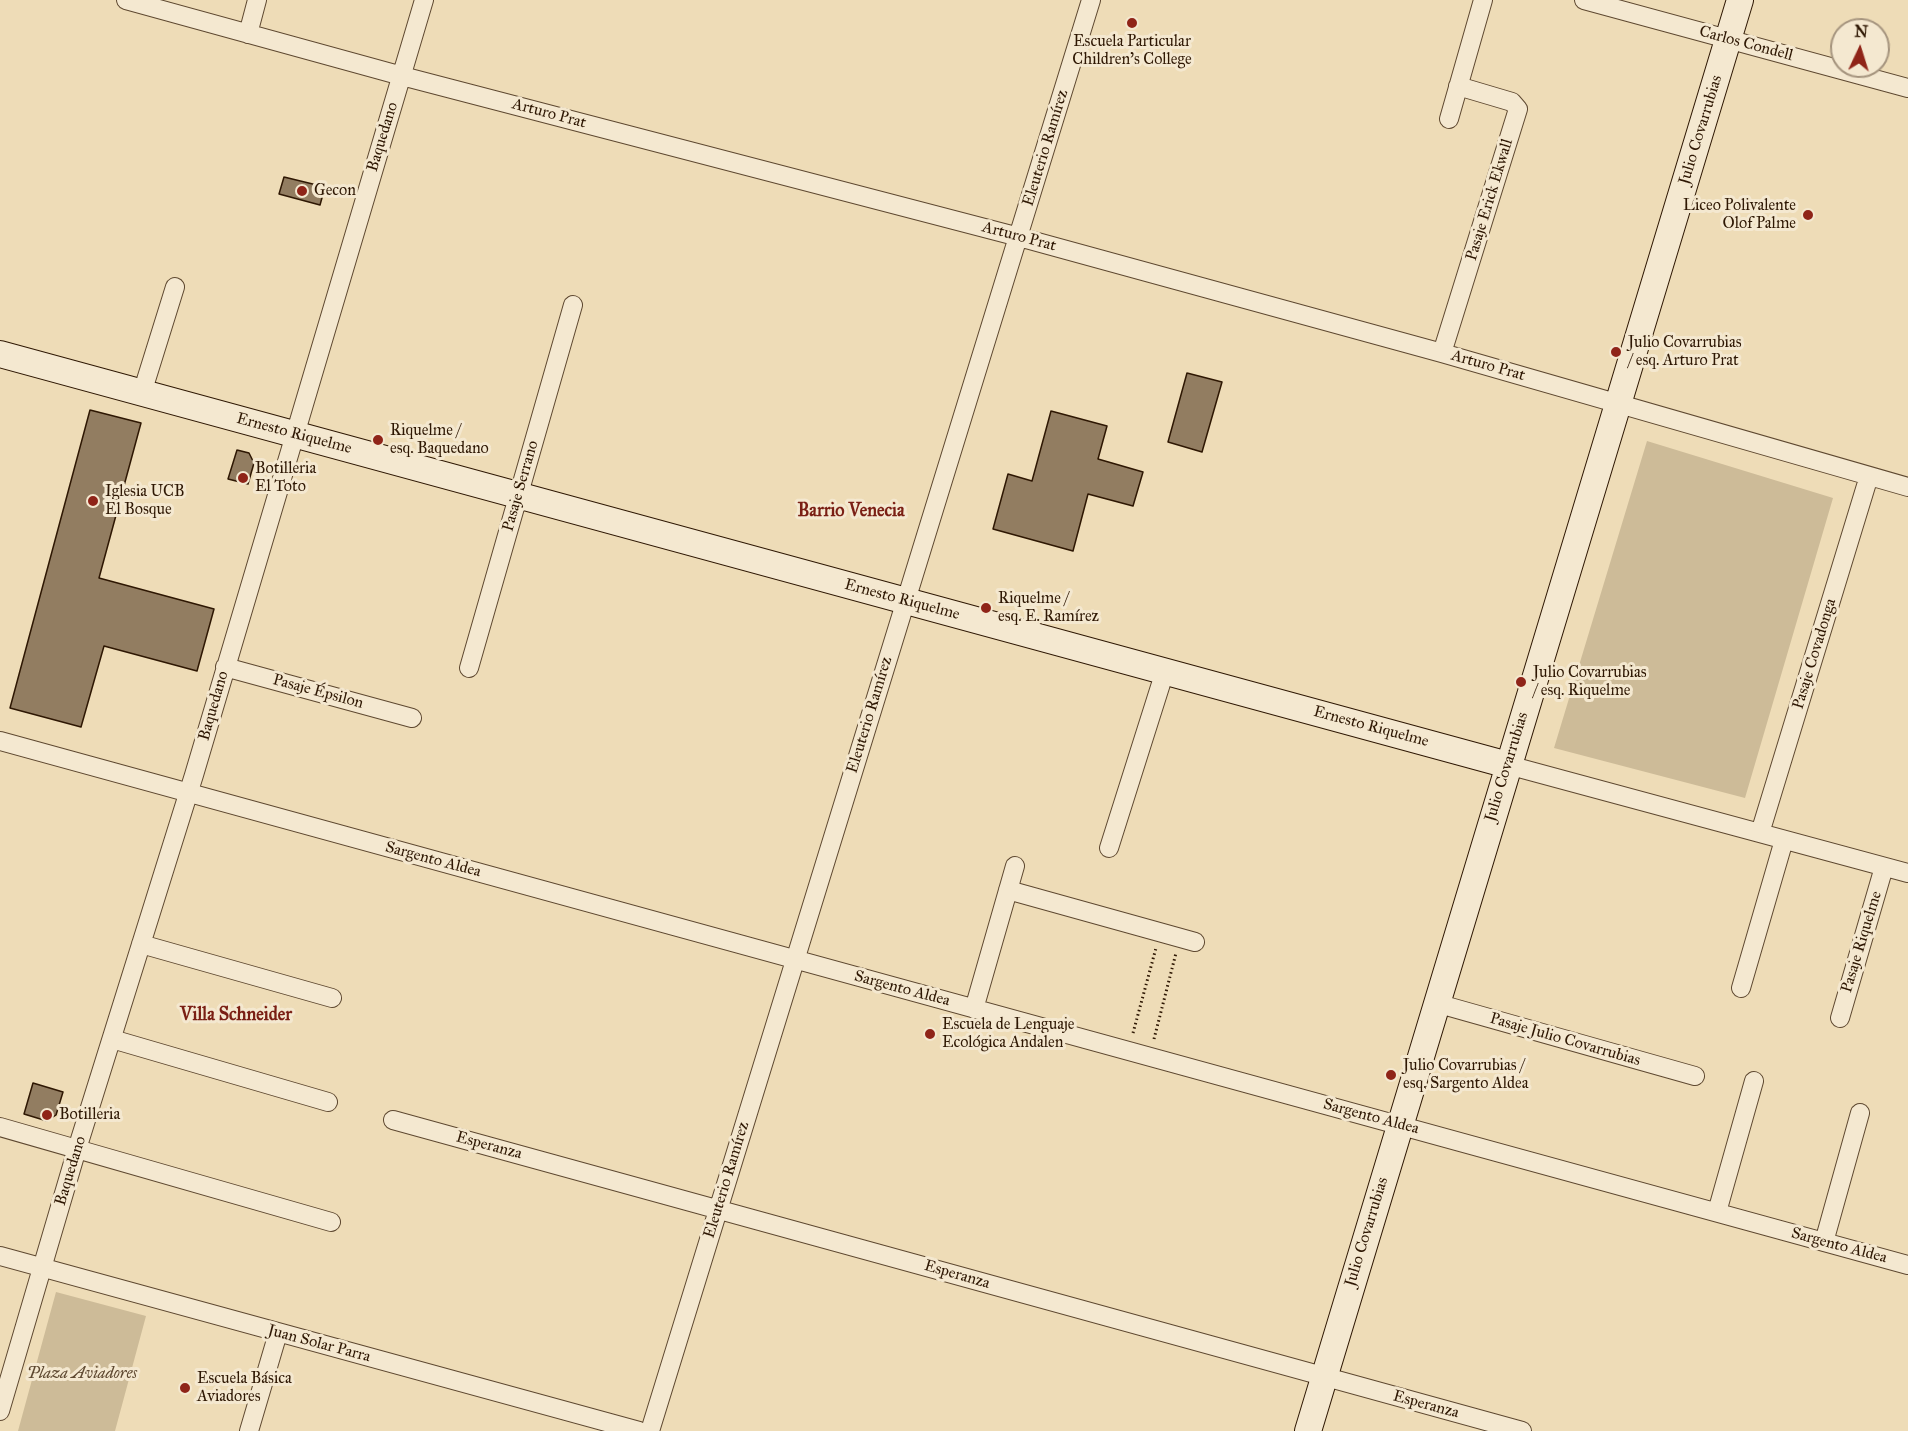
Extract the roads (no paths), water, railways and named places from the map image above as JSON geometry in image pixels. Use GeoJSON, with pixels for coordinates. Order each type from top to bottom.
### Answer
{"type":"FeatureCollection","features":[{"type":"Feature","properties":{"kind":"street","name":"Arturo Prat"},"geometry":{"type":"LineString","coordinates":[[127,0],[402,76],[1019,237],[1442,353],[1908,487]]}},
{"type":"Feature","properties":{"kind":"street"},"geometry":{"type":"LineString","coordinates":[[248,33],[257,0]]}},
{"type":"Feature","properties":{"kind":"street","name":"Baquedano"},"geometry":{"type":"LineString","coordinates":[[0,1411],[77,1149],[188,793],[424,0]]}},
{"type":"Feature","properties":{"kind":"street","name":"Eleuterio Ramírez"},"geometry":{"type":"LineString","coordinates":[[650,1431],[1091,0]]}},
{"type":"Feature","properties":{"kind":"street"},"geometry":{"type":"LineString","coordinates":[[1449,119],[1483,0]]}},
{"type":"Feature","properties":{"kind":"street","name":"Carlos Condell"},"geometry":{"type":"LineString","coordinates":[[1584,0],[1908,88]]}},
{"type":"Feature","properties":{"kind":"street","name":"Julio Covarrubias"},"geometry":{"type":"LineString","coordinates":[[1308,1431],[1740,0]]}},
{"type":"Feature","properties":{"kind":"street","name":"Pasaje Erick Ekwall"},"geometry":{"type":"LineString","coordinates":[[1442,353],[1518,109],[1512,102],[1458,86]]}},
{"type":"Feature","properties":{"kind":"street"},"geometry":{"type":"LineString","coordinates":[[142,393],[175,287]]}},
{"type":"Feature","properties":{"kind":"street","name":"Pasaje Serrano"},"geometry":{"type":"LineString","coordinates":[[469,668],[573,305]]}},
{"type":"Feature","properties":{"kind":"street","name":"Ernesto Riquelme"},"geometry":{"type":"LineString","coordinates":[[0,354],[1908,873]]}},
{"type":"Feature","properties":{"kind":"street","name":"Pasaje Covadonga"},"geometry":{"type":"LineString","coordinates":[[1760,833],[1869,476]]}},
{"type":"Feature","properties":{"kind":"street","name":"Pasaje Épsilon"},"geometry":{"type":"LineString","coordinates":[[225,667],[412,718]]}},
{"type":"Feature","properties":{"kind":"street"},"geometry":{"type":"LineString","coordinates":[[1109,848],[1165,671]]}},
{"type":"Feature","properties":{"kind":"street","name":"Sargento Aldea"},"geometry":{"type":"LineString","coordinates":[[0,741],[1908,1265]]}},
{"type":"Feature","properties":{"kind":"street"},"geometry":{"type":"LineString","coordinates":[[1741,988],[1785,840]]}},
{"type":"Feature","properties":{"kind":"street"},"geometry":{"type":"LineString","coordinates":[[974,1009],[1015,866]]}},
{"type":"Feature","properties":{"kind":"street","name":"Pasaje Riquelme"},"geometry":{"type":"LineString","coordinates":[[1840,1017],[1884,867]]}},
{"type":"Feature","properties":{"kind":"street"},"geometry":{"type":"LineString","coordinates":[[1008,890],[1188,940]]}},
{"type":"Feature","properties":{"kind":"street"},"geometry":{"type":"LineString","coordinates":[[141,944],[332,998]]}},
{"type":"Feature","properties":{"kind":"street","name":"Pasaje Julio Covarrubias"},"geometry":{"type":"LineString","coordinates":[[1436,1003],[1695,1076]]}},
{"type":"Feature","properties":{"kind":"street"},"geometry":{"type":"LineString","coordinates":[[112,1039],[328,1102]]}},
{"type":"Feature","properties":{"kind":"street"},"geometry":{"type":"LineString","coordinates":[[1717,1212],[1754,1081]]}},
{"type":"Feature","properties":{"kind":"street"},"geometry":{"type":"LineString","coordinates":[[1824,1242],[1860,1113]]}},
{"type":"Feature","properties":{"kind":"street","name":"Esperanza"},"geometry":{"type":"LineString","coordinates":[[393,1120],[1522,1431]]}},
{"type":"Feature","properties":{"kind":"street"},"geometry":{"type":"LineString","coordinates":[[0,1127],[331,1222]]}},
{"type":"Feature","properties":{"kind":"street","name":"Juan Solar Parra"},"geometry":{"type":"LineString","coordinates":[[0,1256],[639,1431]]}},
{"type":"Feature","properties":{"kind":"street"},"geometry":{"type":"LineString","coordinates":[[249,1431],[278,1333]]}},
{"type":"Feature","properties":{"kind":"place","name":"Escuela Particular Children's College"},"geometry":{"type":"Point","coordinates":[1132,23]}},
{"type":"Feature","properties":{"kind":"place","name":"Gecon"},"geometry":{"type":"Point","coordinates":[302,191]}},
{"type":"Feature","properties":{"kind":"place","name":"Liceo Polivalente Olof Palme"},"geometry":{"type":"Point","coordinates":[1808,215]}},
{"type":"Feature","properties":{"kind":"place","name":"Julio Covarrubias / esq. Arturo Prat"},"geometry":{"type":"Point","coordinates":[1616,352]}},
{"type":"Feature","properties":{"kind":"place","name":"Riquelme / esq. Baquedano"},"geometry":{"type":"Point","coordinates":[378,440]}},
{"type":"Feature","properties":{"kind":"place","name":"Botilleria El Toto"},"geometry":{"type":"Point","coordinates":[243,478]}},
{"type":"Feature","properties":{"kind":"place","name":"Iglesia UCB El Bosque"},"geometry":{"type":"Point","coordinates":[93,501]}},
{"type":"Feature","properties":{"kind":"place","name":"Riquelme / esq. E. Ramírez"},"geometry":{"type":"Point","coordinates":[986,608]}},
{"type":"Feature","properties":{"kind":"place","name":"Julio Covarrubias / esq. Riquelme"},"geometry":{"type":"Point","coordinates":[1521,682]}},
{"type":"Feature","properties":{"kind":"place","name":"Escuela de Lenguaje Ecológica Andalen"},"geometry":{"type":"Point","coordinates":[930,1034]}},
{"type":"Feature","properties":{"kind":"place","name":"Julio Covarrubias / esq. Sargento Aldea"},"geometry":{"type":"Point","coordinates":[1391,1075]}},
{"type":"Feature","properties":{"kind":"place","name":"Botilleria"},"geometry":{"type":"Point","coordinates":[47,1115]}},
{"type":"Feature","properties":{"kind":"place","name":"Escuela Básica Aviadores"},"geometry":{"type":"Point","coordinates":[185,1388]}},
{"type":"Feature","properties":{"kind":"district","name":"Barrio Venecia"},"geometry":{"type":"Point","coordinates":[851,512]}},
{"type":"Feature","properties":{"kind":"district","name":"Villa Schneider"},"geometry":{"type":"Point","coordinates":[236,1016]}},
{"type":"Feature","properties":{"kind":"park label","name":"Plaza Aviadores"},"geometry":{"type":"Point","coordinates":[82,1374]}}]}
